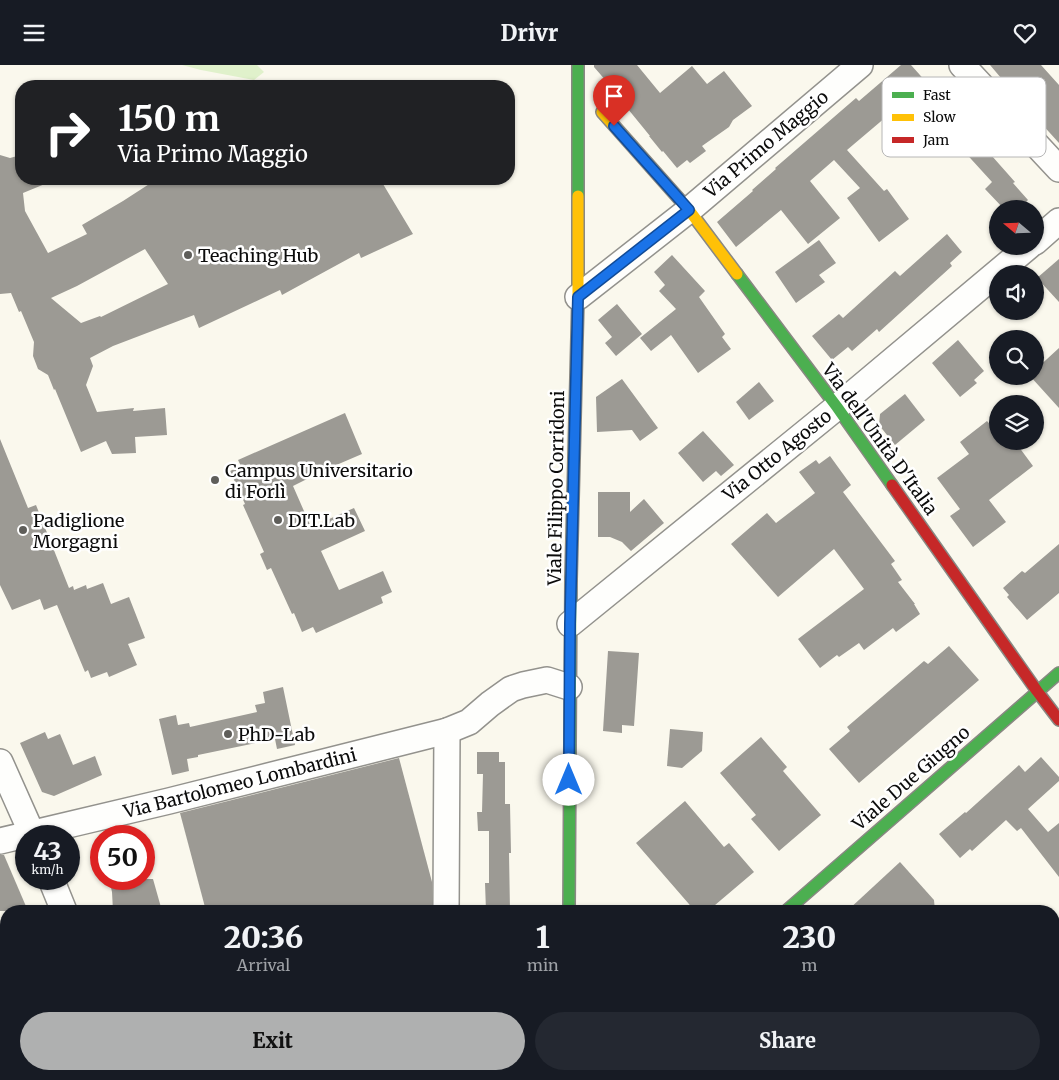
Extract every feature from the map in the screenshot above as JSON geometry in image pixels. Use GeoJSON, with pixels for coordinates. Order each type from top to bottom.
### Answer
{"type":"FeatureCollection","features":[{"type":"Feature","properties":{"kind":"street","name":"Viale Filippo Corridoni"},"geometry":{"type":"LineString","coordinates":[[569,905],[569,687],[578,297],[578,65]]}},
{"type":"Feature","properties":{"kind":"street","name":"Via Primo Maggio"},"geometry":{"type":"LineString","coordinates":[[578,297],[689,210],[860,65]]}},
{"type":"Feature","properties":{"kind":"street"},"geometry":{"type":"LineString","coordinates":[[962,65],[973,77]]}},
{"type":"Feature","properties":{"kind":"street","name":"Via dell'Unità D'Italia"},"geometry":{"type":"LineString","coordinates":[[602,112],[689,210],[837,407],[1059,720]]}},
{"type":"Feature","properties":{"kind":"street"},"geometry":{"type":"LineString","coordinates":[[1046,155],[1059,169]]}},
{"type":"Feature","properties":{"kind":"street"},"geometry":{"type":"LineString","coordinates":[[1044,234],[1059,221]]}},
{"type":"Feature","properties":{"kind":"street","name":"Via Otto Agosto"},"geometry":{"type":"LineString","coordinates":[[570,624],[837,407],[1018,255]]}},
{"type":"Feature","properties":{"kind":"street","name":"Viale Due Giugno"},"geometry":{"type":"LineString","coordinates":[[793,905],[1059,673]]}},
{"type":"Feature","properties":{"kind":"street","name":"Via Bartolomeo Lombardini"},"geometry":{"type":"LineString","coordinates":[[73,825],[447,731],[468,722],[512,689],[523,685],[547,681],[569,687]]}},
{"type":"Feature","properties":{"kind":"street"},"geometry":{"type":"LineString","coordinates":[[446,905],[447,731]]}},
{"type":"Feature","properties":{"kind":"street"},"geometry":{"type":"LineString","coordinates":[[0,763],[28,825]]}},
{"type":"Feature","properties":{"kind":"street","name":"Via Bartolomeo Lombardini"},"geometry":{"type":"LineString","coordinates":[[0,841],[15,838]]}},
{"type":"Feature","properties":{"kind":"street"},"geometry":{"type":"LineString","coordinates":[[55,890],[62,905]]}},
{"type":"Feature","properties":{"kind":"green space"},"geometry":{"type":"Polygon","coordinates":[[[182,65],[257,65],[264,72],[254,80],[182,65]]]}},
{"type":"Feature","properties":{"kind":"building"},"geometry":{"type":"Polygon","coordinates":[[[594,65],[637,65],[660,93],[692,66],[707,84],[724,71],[752,106],[733,120],[729,127],[702,146],[706,151],[690,163],[687,160],[677,168],[649,136],[594,65]]]}},
{"type":"Feature","properties":{"kind":"building"},"geometry":{"type":"Polygon","coordinates":[[[901,65],[911,65],[922,77],[887,77],[901,65]]]}},
{"type":"Feature","properties":{"kind":"building"},"geometry":{"type":"Polygon","coordinates":[[[990,65],[1041,65],[1059,85],[1059,143],[1046,129],[1046,77],[1000,77],[990,65]]]}},
{"type":"Feature","properties":{"kind":"building"},"geometry":{"type":"Polygon","coordinates":[[[882,81],[882,120],[847,150],[884,191],[887,189],[909,219],[879,242],[847,198],[860,188],[834,160],[810,181],[840,218],[808,244],[781,210],[736,247],[717,222],[753,191],[775,168],[856,98],[859,101],[882,81]]]}},
{"type":"Feature","properties":{"kind":"building"},"geometry":{"type":"Polygon","coordinates":[[[0,155],[10,158],[15,157],[15,185],[42,185],[23,193],[25,211],[48,253],[87,234],[82,225],[148,185],[384,185],[413,234],[361,258],[359,253],[282,295],[280,290],[199,328],[194,315],[113,346],[90,358],[93,366],[86,385],[97,412],[134,408],[133,411],[165,408],[167,435],[135,437],[136,453],[112,454],[106,441],[81,452],[48,375],[38,369],[33,356],[34,342],[11,293],[0,294],[0,155]],[[145,249],[51,298],[81,323],[101,317],[168,284],[145,249]]]}},
{"type":"Feature","properties":{"kind":"building"},"geometry":{"type":"Polygon","coordinates":[[[969,157],[993,157],[1028,200],[995,200],[985,189],[992,182],[969,157]]]}},
{"type":"Feature","properties":{"kind":"building"},"geometry":{"type":"Polygon","coordinates":[[[947,234],[962,252],[950,263],[952,266],[879,332],[877,329],[852,351],[848,347],[832,360],[812,336],[839,314],[843,318],[895,271],[900,276],[947,234]]]}},
{"type":"Feature","properties":{"kind":"building"},"geometry":{"type":"Polygon","coordinates":[[[819,240],[836,263],[819,275],[825,282],[796,303],[775,272],[819,240]]]}},
{"type":"Feature","properties":{"kind":"building"},"geometry":{"type":"Polygon","coordinates":[[[672,255],[705,291],[699,297],[725,334],[722,337],[731,349],[698,373],[671,335],[651,351],[640,338],[676,309],[659,291],[665,285],[654,272],[672,255]]]}},
{"type":"Feature","properties":{"kind":"building"},"geometry":{"type":"Polygon","coordinates":[[[1059,259],[1059,302],[1044,286],[1044,272],[1059,259]]]}},
{"type":"Feature","properties":{"kind":"building"},"geometry":{"type":"Polygon","coordinates":[[[617,304],[642,334],[616,356],[605,343],[612,337],[598,320],[617,304]]]}},
{"type":"Feature","properties":{"kind":"building"},"geometry":{"type":"Polygon","coordinates":[[[958,340],[984,371],[974,380],[977,383],[960,397],[932,363],[958,340]]]}},
{"type":"Feature","properties":{"kind":"building"},"geometry":{"type":"Polygon","coordinates":[[[1059,348],[1059,408],[1038,385],[1044,385],[1044,362],[1059,348]]]}},
{"type":"Feature","properties":{"kind":"building"},"geometry":{"type":"Polygon","coordinates":[[[622,379],[658,428],[640,441],[632,430],[597,432],[596,397],[622,379]]]}},
{"type":"Feature","properties":{"kind":"building"},"geometry":{"type":"Polygon","coordinates":[[[759,382],[774,401],[749,420],[736,402],[759,382]]]}},
{"type":"Feature","properties":{"kind":"building"},"geometry":{"type":"Polygon","coordinates":[[[905,394],[925,420],[895,445],[879,425],[880,414],[905,394]]]}},
{"type":"Feature","properties":{"kind":"building","name":"DIT.Lab"},"geometry":{"type":"Polygon","coordinates":[[[345,413],[362,454],[293,486],[311,527],[354,508],[365,531],[321,551],[339,590],[383,571],[392,592],[381,597],[383,603],[316,633],[313,627],[302,632],[271,568],[267,570],[260,554],[264,552],[230,471],[241,466],[238,460],[345,413]]]}},
{"type":"Feature","properties":{"kind":"building"},"geometry":{"type":"Polygon","coordinates":[[[987,421],[989,423],[989,450],[1021,450],[1033,466],[989,500],[1006,522],[973,547],[950,516],[960,509],[937,478],[969,454],[960,442],[987,421]]]}},
{"type":"Feature","properties":{"kind":"building"},"geometry":{"type":"Polygon","coordinates":[[[703,431],[734,465],[721,476],[716,471],[703,482],[678,453],[703,431]]]}},
{"type":"Feature","properties":{"kind":"building"},"geometry":{"type":"Polygon","coordinates":[[[0,439],[28,508],[36,505],[69,588],[73,586],[74,590],[86,585],[87,589],[103,583],[111,604],[129,597],[145,638],[128,644],[137,665],[109,677],[107,672],[91,678],[88,670],[85,672],[57,605],[44,610],[40,599],[12,610],[0,585],[0,439]]]}},
{"type":"Feature","properties":{"kind":"building"},"geometry":{"type":"Polygon","coordinates":[[[830,456],[851,485],[843,492],[895,561],[891,564],[902,580],[898,582],[915,604],[920,614],[896,632],[893,628],[864,650],[859,643],[839,657],[837,655],[820,668],[798,639],[864,589],[834,549],[778,597],[731,544],[767,513],[776,523],[815,493],[799,472],[816,460],[819,464],[830,456]]]}},
{"type":"Feature","properties":{"kind":"building"},"geometry":{"type":"Polygon","coordinates":[[[598,492],[630,492],[630,512],[644,499],[664,523],[631,551],[622,542],[610,537],[598,537],[598,492]]]}},
{"type":"Feature","properties":{"kind":"building"},"geometry":{"type":"Polygon","coordinates":[[[1059,544],[1059,593],[1027,620],[1007,597],[1009,595],[1003,588],[1022,571],[1025,573],[1059,544]]]}},
{"type":"Feature","properties":{"kind":"building"},"geometry":{"type":"Polygon","coordinates":[[[949,646],[979,680],[859,783],[829,749],[850,731],[847,727],[924,661],[928,664],[949,646]]]}},
{"type":"Feature","properties":{"kind":"building"},"geometry":{"type":"Polygon","coordinates":[[[608,651],[639,653],[634,726],[622,725],[622,733],[603,731],[608,651]]]}},
{"type":"Feature","properties":{"kind":"building","name":"PhD-Lab"},"geometry":{"type":"Polygon","coordinates":[[[283,687],[295,745],[277,749],[275,739],[198,755],[198,757],[187,759],[189,771],[172,775],[159,719],[176,715],[178,725],[189,723],[190,727],[257,712],[255,705],[265,703],[263,692],[283,687]]]}},
{"type":"Feature","properties":{"kind":"building"},"geometry":{"type":"Polygon","coordinates":[[[670,729],[703,732],[702,751],[682,768],[667,766],[670,729]]]}},
{"type":"Feature","properties":{"kind":"building"},"geometry":{"type":"Polygon","coordinates":[[[45,732],[48,739],[60,734],[73,765],[95,756],[102,775],[54,796],[42,792],[20,743],[45,732]]]}},
{"type":"Feature","properties":{"kind":"building"},"geometry":{"type":"Polygon","coordinates":[[[761,737],[787,767],[783,771],[821,815],[779,851],[751,819],[756,815],[720,773],[761,737]]]}},
{"type":"Feature","properties":{"kind":"building"},"geometry":{"type":"Polygon","coordinates":[[[477,752],[499,752],[499,762],[505,762],[505,804],[510,804],[510,905],[486,905],[485,883],[489,883],[489,831],[478,831],[477,812],[482,812],[483,774],[477,774],[477,752]]]}},
{"type":"Feature","properties":{"kind":"building"},"geometry":{"type":"Polygon","coordinates":[[[1041,757],[1059,777],[1059,781],[1028,809],[1048,832],[1059,823],[1059,877],[1021,828],[1017,831],[1006,820],[972,851],[970,849],[960,858],[939,834],[966,813],[1019,765],[1025,772],[1041,757]]]}},
{"type":"Feature","properties":{"kind":"building"},"geometry":{"type":"Polygon","coordinates":[[[399,758],[432,882],[432,905],[204,905],[180,813],[399,758]]]}},
{"type":"Feature","properties":{"kind":"building"},"geometry":{"type":"Polygon","coordinates":[[[685,801],[724,847],[729,843],[754,872],[715,905],[690,905],[636,843],[685,801]]]}},
{"type":"Feature","properties":{"kind":"building"},"geometry":{"type":"Polygon","coordinates":[[[0,855],[4,855],[15,881],[15,890],[19,890],[25,905],[0,905],[0,855]]]}},
{"type":"Feature","properties":{"kind":"building"},"geometry":{"type":"Polygon","coordinates":[[[900,862],[934,900],[934,905],[853,905],[900,862]]]}},
{"type":"Feature","properties":{"kind":"building"},"geometry":{"type":"Polygon","coordinates":[[[155,886],[160,905],[113,905],[112,890],[155,890],[155,886]]]}},
{"type":"Feature","properties":{"kind":"traffic: fast"},"geometry":{"type":"LineString","coordinates":[[578,65],[578,196]]}},
{"type":"Feature","properties":{"kind":"traffic: fast"},"geometry":{"type":"LineString","coordinates":[[737,274],[837,407],[892,485]]}},
{"type":"Feature","properties":{"kind":"traffic: fast"},"geometry":{"type":"LineString","coordinates":[[569,905],[571,579]]}},
{"type":"Feature","properties":{"kind":"traffic: fast"},"geometry":{"type":"LineString","coordinates":[[793,905],[1059,673]]}},
{"type":"Feature","properties":{"kind":"traffic: slow"},"geometry":{"type":"LineString","coordinates":[[602,112],[689,210],[737,274]]}},
{"type":"Feature","properties":{"kind":"traffic: slow"},"geometry":{"type":"LineString","coordinates":[[571,579],[578,297],[578,196]]}},
{"type":"Feature","properties":{"kind":"traffic: jam"},"geometry":{"type":"LineString","coordinates":[[892,485],[1059,720]]}},
{"type":"Feature","properties":{"kind":"place","name":"Teaching Hub"},"geometry":{"type":"Point","coordinates":[188,255]}},
{"type":"Feature","properties":{"kind":"place","name":"Campus Universitario di Forlì"},"geometry":{"type":"Point","coordinates":[215,480]}},
{"type":"Feature","properties":{"kind":"place","name":"DIT.Lab"},"geometry":{"type":"Point","coordinates":[278,520]}},
{"type":"Feature","properties":{"kind":"place","name":"Padiglione Morgagni"},"geometry":{"type":"Point","coordinates":[23,530]}},
{"type":"Feature","properties":{"kind":"place","name":"PhD-Lab"},"geometry":{"type":"Point","coordinates":[228,734]}},
{"type":"Feature","properties":{"kind":"route"},"geometry":{"type":"LineString","coordinates":[[569,780],[570,624],[578,297],[689,210],[614,126]]}}]}
